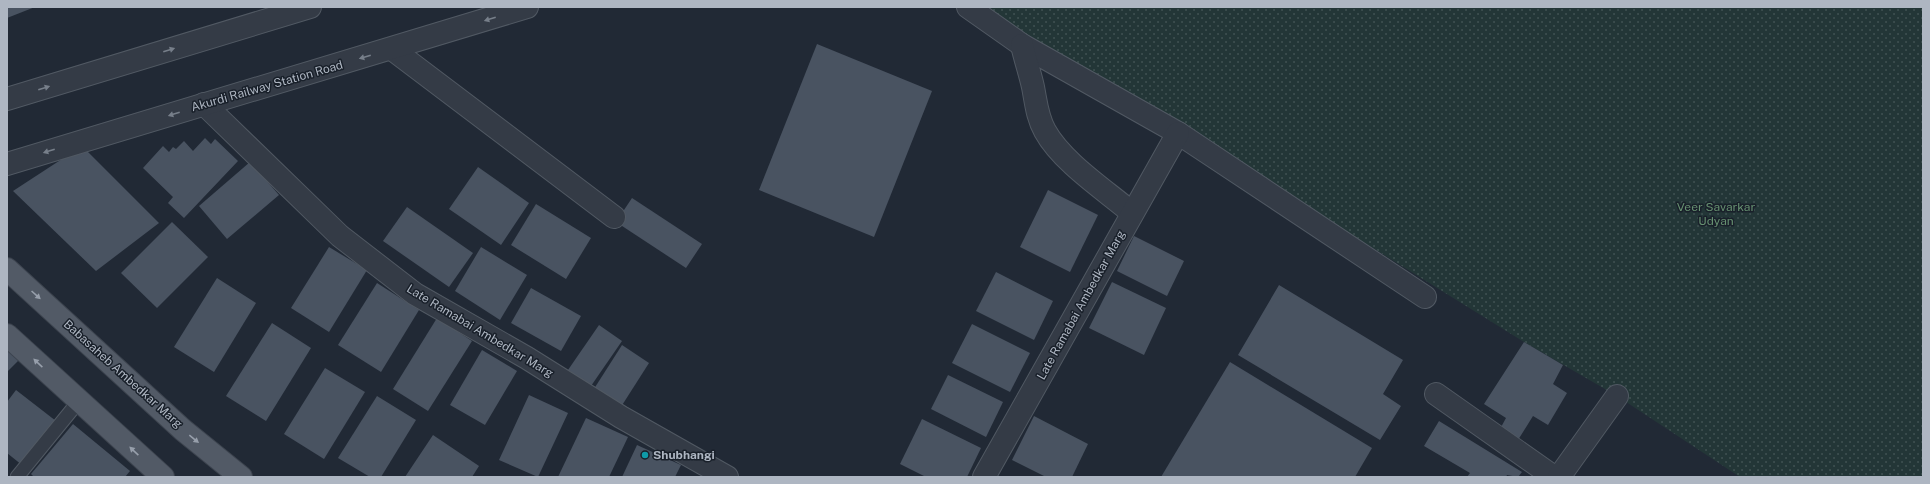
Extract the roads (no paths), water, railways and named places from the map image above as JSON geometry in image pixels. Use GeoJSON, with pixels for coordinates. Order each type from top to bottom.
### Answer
{"type":"FeatureCollection","features":[{"type":"Feature","properties":{"kind":"main road","name":"Babasaheb Ambedkar Marg"},"geometry":{"type":"LineString","coordinates":[[7,269],[183,430],[241,477]]}},
{"type":"Feature","properties":{"kind":"main road"},"geometry":{"type":"LineString","coordinates":[[7,335],[163,477]]}},
{"type":"Feature","properties":{"kind":"street"},"geometry":{"type":"LineString","coordinates":[[7,99],[310,7]]}},
{"type":"Feature","properties":{"kind":"street","name":"Akurdi Railway Station Road"},"geometry":{"type":"LineString","coordinates":[[7,164],[527,7]]}},
{"type":"Feature","properties":{"kind":"street"},"geometry":{"type":"LineString","coordinates":[[968,7],[1022,45],[1178,133],[1425,297]]}},
{"type":"Feature","properties":{"kind":"street"},"geometry":{"type":"LineString","coordinates":[[1022,45],[1033,87],[1037,112],[1045,131],[1056,148],[1132,213]]}},
{"type":"Feature","properties":{"kind":"street"},"geometry":{"type":"LineString","coordinates":[[392,49],[614,217]]}},
{"type":"Feature","properties":{"kind":"street","name":"Late Ramabai Ambedkar Marg"},"geometry":{"type":"LineString","coordinates":[[204,104],[340,236],[415,294],[527,358],[621,417],[727,477]]}},
{"type":"Feature","properties":{"kind":"street","name":"Late Ramabai Ambedkar Marg"},"geometry":{"type":"LineString","coordinates":[[984,477],[1178,133]]}},
{"type":"Feature","properties":{"kind":"street"},"geometry":{"type":"LineString","coordinates":[[1436,394],[1554,477]]}},
{"type":"Feature","properties":{"kind":"street"},"geometry":{"type":"LineString","coordinates":[[1559,477],[1617,396]]}},
{"type":"Feature","properties":{"kind":"lane"},"geometry":{"type":"LineString","coordinates":[[17,477],[79,401]]}},
{"type":"Feature","properties":{"kind":"place","name":"Shubhangi"},"geometry":{"type":"Point","coordinates":[645,455]}},
{"type":"Feature","properties":{"kind":"park label","name":"Veer Savarkar Udyan"},"geometry":{"type":"Point","coordinates":[1716,214]}}]}
